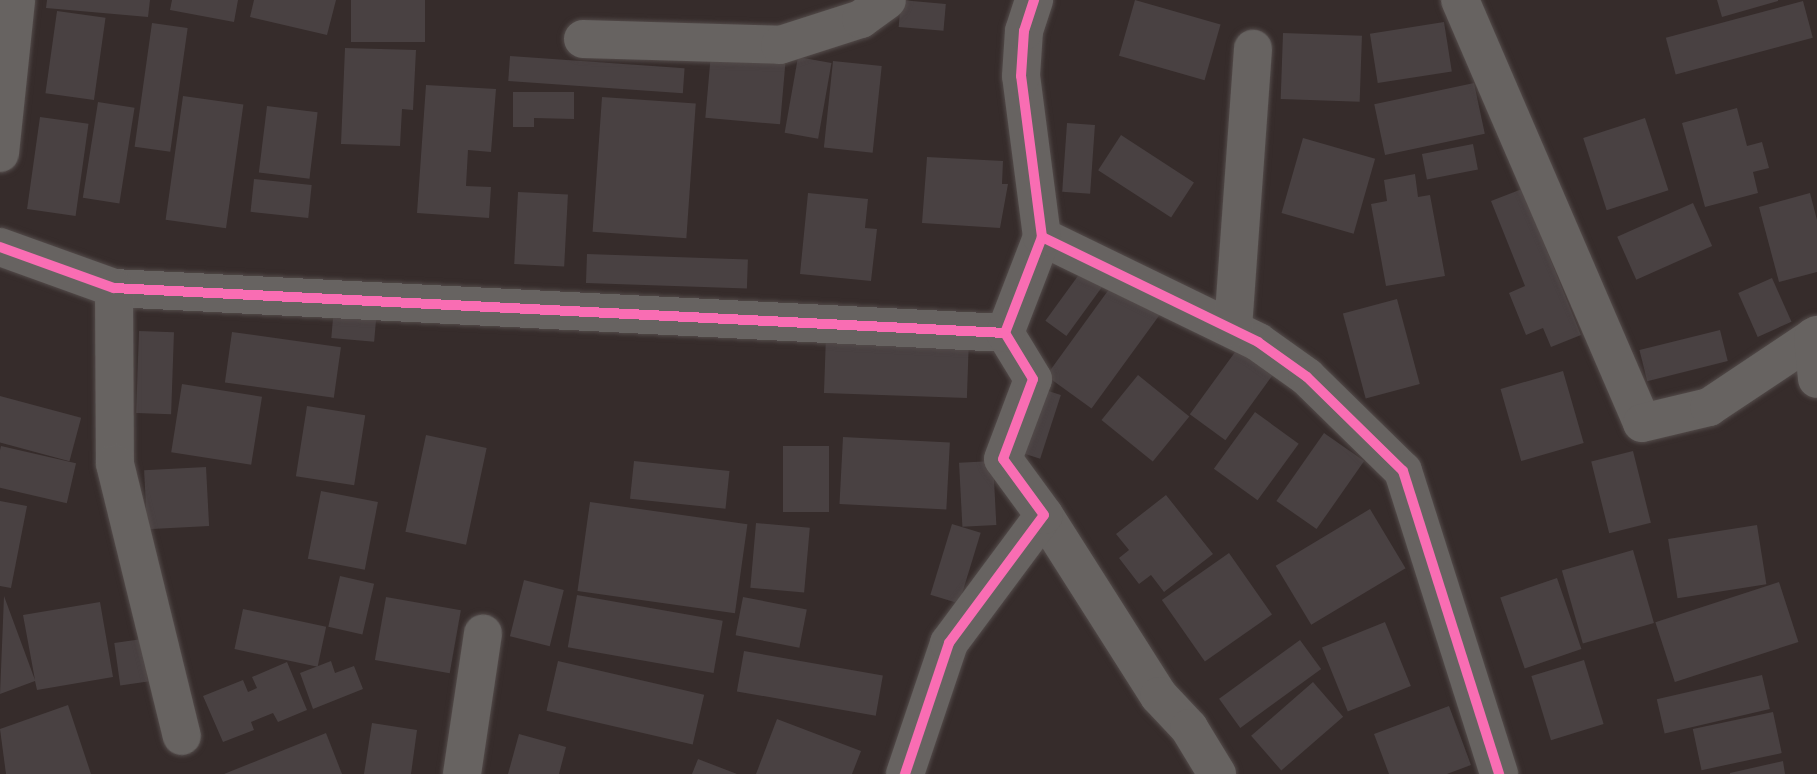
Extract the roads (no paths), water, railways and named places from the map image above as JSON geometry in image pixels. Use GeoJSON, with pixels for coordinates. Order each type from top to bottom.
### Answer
{"type":"FeatureCollection","features":[{"type":"Feature","properties":{"kind":"street"},"geometry":{"type":"LineString","coordinates":[[0,153],[16,0]]}},
{"type":"Feature","properties":{"kind":"street"},"geometry":{"type":"LineString","coordinates":[[583,39],[780,46],[861,19],[887,0]]}},
{"type":"Feature","properties":{"kind":"street"},"geometry":{"type":"LineString","coordinates":[[1005,333],[1042,237],[1021,76],[1024,31],[1034,0]]}},
{"type":"Feature","properties":{"kind":"street"},"geometry":{"type":"LineString","coordinates":[[1460,0],[1620,383],[1642,423],[1709,407],[1815,336]]}},
{"type":"Feature","properties":{"kind":"street"},"geometry":{"type":"LineString","coordinates":[[1233,328],[1253,49]]}},
{"type":"Feature","properties":{"kind":"street"},"geometry":{"type":"LineString","coordinates":[[1042,237],[1233,328],[1307,377],[1403,471],[1499,774]]}},
{"type":"Feature","properties":{"kind":"street"},"geometry":{"type":"LineString","coordinates":[[0,247],[114,288],[1005,333]]}},
{"type":"Feature","properties":{"kind":"street"},"geometry":{"type":"LineString","coordinates":[[114,288],[116,464],[182,736]]}},
{"type":"Feature","properties":{"kind":"street"},"geometry":{"type":"LineString","coordinates":[[1005,333],[1033,379],[1003,459],[1044,515],[1159,696],[1189,728],[1217,774]]}},
{"type":"Feature","properties":{"kind":"street"},"geometry":{"type":"LineString","coordinates":[[1815,336],[1817,379]]}},
{"type":"Feature","properties":{"kind":"street"},"geometry":{"type":"LineString","coordinates":[[905,774],[949,643],[1044,515]]}},
{"type":"Feature","properties":{"kind":"street"},"geometry":{"type":"LineString","coordinates":[[462,774],[483,634]]}}]}
